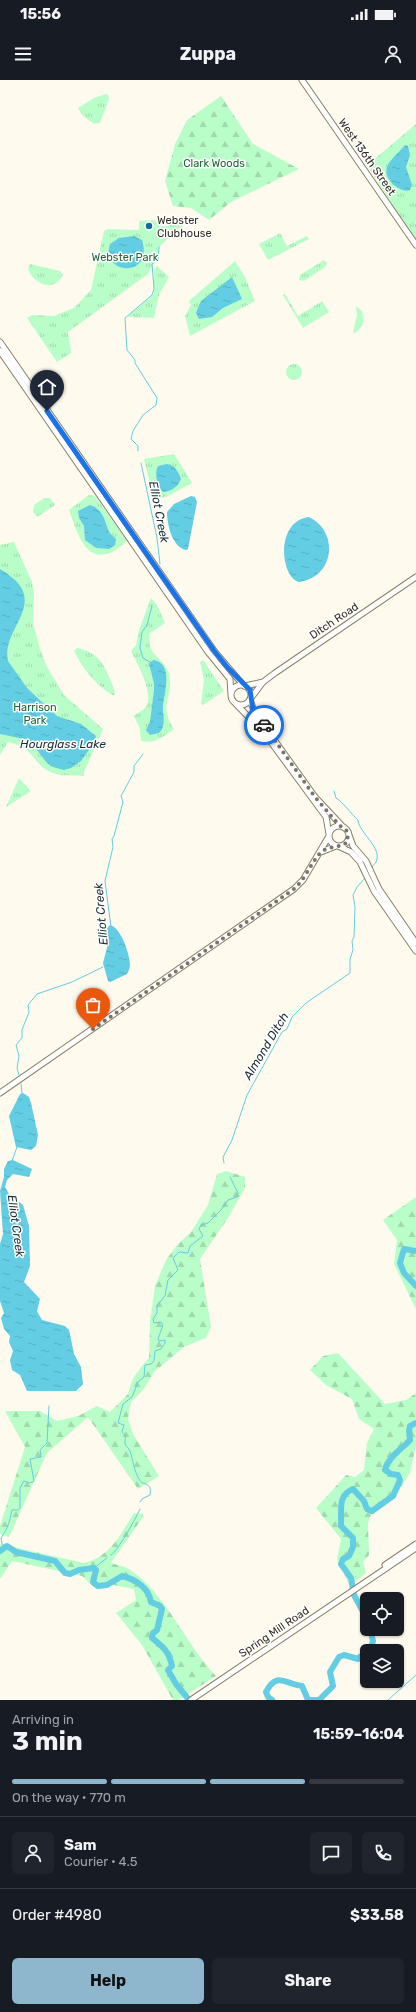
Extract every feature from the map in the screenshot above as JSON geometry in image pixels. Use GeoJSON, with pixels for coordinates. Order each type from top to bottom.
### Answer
{"type":"FeatureCollection","features":[{"type":"Feature","properties":{"kind":"street","name":"West 136th Street"},"geometry":{"type":"LineString","coordinates":[[302,80],[416,245]]}},
{"type":"Feature","properties":{"kind":"street"},"geometry":{"type":"LineString","coordinates":[[0,342],[215,652],[250,690],[255,713],[310,790],[349,835],[353,846],[367,864],[381,893],[416,943]]}},
{"type":"Feature","properties":{"kind":"street"},"geometry":{"type":"LineString","coordinates":[[0,351],[208,652],[228,676],[231,695],[236,704],[265,734],[326,818],[330,841],[353,854],[365,870],[377,895],[416,951]]}},
{"type":"Feature","properties":{"kind":"street","name":"Ditch Road"},"geometry":{"type":"LineString","coordinates":[[251,699],[264,682],[416,577]]}},
{"type":"Feature","properties":{"kind":"street","name":"Ditch Road"},"geometry":{"type":"LineString","coordinates":[[245,686],[264,682]]}},
{"type":"Feature","properties":{"kind":"street"},"geometry":{"type":"LineString","coordinates":[[231,695],[235,687],[245,686]]}},
{"type":"Feature","properties":{"kind":"street"},"geometry":{"type":"LineString","coordinates":[[236,704],[246,704],[251,699]]}},
{"type":"Feature","properties":{"kind":"street"},"geometry":{"type":"LineString","coordinates":[[0,1093],[294,889],[303,880],[321,852],[321,848],[329,835],[336,827],[343,827]]}},
{"type":"Feature","properties":{"kind":"street"},"geometry":{"type":"LineString","coordinates":[[321,852],[345,844],[349,835]]}},
{"type":"Feature","properties":{"kind":"street","name":"Spring Mill Road"},"geometry":{"type":"LineString","coordinates":[[368,1580],[393,1559],[416,1544]]}},
{"type":"Feature","properties":{"kind":"street","name":"Spring Mill Road"},"geometry":{"type":"LineString","coordinates":[[192,1699],[416,1548]]}},
{"type":"Feature","properties":{"kind":"green space"},"geometry":{"type":"Polygon","coordinates":[[[106,94],[108,95],[109,99],[100,123],[94,124],[82,115],[78,108],[94,98],[106,94]]]}},
{"type":"Feature","properties":{"kind":"green space","name":"Clark Woods"},"geometry":{"type":"Polygon","coordinates":[[[221,96],[253,144],[299,169],[231,202],[209,220],[191,208],[173,206],[165,181],[175,144],[187,120],[221,96]]]}},
{"type":"Feature","properties":{"kind":"green space"},"geometry":{"type":"Polygon","coordinates":[[[416,124],[416,242],[369,168],[371,162],[416,124]]]}},
{"type":"Feature","properties":{"kind":"green space","name":"Webster Park"},"geometry":{"type":"Polygon","coordinates":[[[173,218],[188,221],[161,245],[148,274],[68,332],[71,353],[57,362],[27,318],[32,315],[54,316],[74,308],[91,290],[104,231],[107,229],[139,230],[139,221],[154,220],[159,226],[168,226],[173,218]]]}},
{"type":"Feature","properties":{"kind":"green space"},"geometry":{"type":"Polygon","coordinates":[[[280,233],[287,246],[307,236],[309,239],[268,260],[259,244],[280,233]]]}},
{"type":"Feature","properties":{"kind":"green space"},"geometry":{"type":"Polygon","coordinates":[[[324,260],[327,263],[325,267],[304,281],[299,280],[300,275],[324,260]]]}},
{"type":"Feature","properties":{"kind":"green space"},"geometry":{"type":"Polygon","coordinates":[[[235,261],[245,277],[255,301],[190,336],[185,316],[191,305],[189,301],[235,261]]]}},
{"type":"Feature","properties":{"kind":"green space"},"geometry":{"type":"Polygon","coordinates":[[[30,264],[60,271],[63,275],[59,281],[54,284],[44,284],[34,279],[28,269],[30,264]]]}},
{"type":"Feature","properties":{"kind":"green space"},"geometry":{"type":"Polygon","coordinates":[[[157,266],[169,277],[159,295],[154,318],[129,317],[128,316],[154,294],[154,270],[157,266]]]}},
{"type":"Feature","properties":{"kind":"green space"},"geometry":{"type":"Polygon","coordinates":[[[285,294],[298,316],[322,301],[329,312],[303,328],[283,295],[285,294]]]}},
{"type":"Feature","properties":{"kind":"green space"},"geometry":{"type":"Polygon","coordinates":[[[356,306],[362,311],[363,321],[360,329],[355,333],[353,332],[357,315],[356,306]]]}},
{"type":"Feature","properties":{"kind":"green space"},"geometry":{"type":"Polygon","coordinates":[[[294,364],[301,369],[302,372],[297,379],[294,380],[287,375],[286,372],[291,365],[294,364]]]}},
{"type":"Feature","properties":{"kind":"green space"},"geometry":{"type":"Polygon","coordinates":[[[174,454],[192,483],[166,497],[157,499],[152,493],[144,459],[174,454]]]}},
{"type":"Feature","properties":{"kind":"green space"},"geometry":{"type":"Polygon","coordinates":[[[89,495],[95,496],[127,541],[112,552],[102,555],[94,553],[88,549],[78,535],[69,510],[89,495]]]}},
{"type":"Feature","properties":{"kind":"green space"},"geometry":{"type":"Polygon","coordinates":[[[44,498],[50,498],[55,505],[37,517],[33,512],[34,505],[44,498]]]}},
{"type":"Feature","properties":{"kind":"green space","name":"Harrison Park"},"geometry":{"type":"Polygon","coordinates":[[[14,542],[32,582],[34,593],[33,623],[40,649],[47,667],[64,695],[103,729],[84,772],[84,776],[54,774],[39,764],[28,751],[8,742],[0,755],[0,545],[14,542]]]}},
{"type":"Feature","properties":{"kind":"green space"},"geometry":{"type":"Polygon","coordinates":[[[151,598],[157,605],[165,623],[149,634],[150,646],[154,654],[163,663],[168,671],[170,690],[166,707],[169,720],[174,729],[155,741],[146,742],[141,741],[140,729],[134,716],[145,708],[148,703],[147,688],[141,671],[131,651],[136,645],[139,630],[151,598]]]}},
{"type":"Feature","properties":{"kind":"green space"},"geometry":{"type":"Polygon","coordinates":[[[77,648],[89,652],[98,658],[105,667],[115,695],[112,695],[106,691],[90,676],[74,651],[77,648]]]}},
{"type":"Feature","properties":{"kind":"green space"},"geometry":{"type":"Polygon","coordinates":[[[203,660],[224,691],[203,705],[201,704],[204,680],[200,662],[203,660]]]}},
{"type":"Feature","properties":{"kind":"green space"},"geometry":{"type":"Polygon","coordinates":[[[19,778],[30,790],[30,792],[6,807],[19,778]]]}},
{"type":"Feature","properties":{"kind":"green space"},"geometry":{"type":"Polygon","coordinates":[[[226,1171],[245,1177],[245,1188],[228,1218],[200,1259],[211,1327],[206,1338],[184,1347],[154,1372],[144,1389],[131,1402],[128,1419],[133,1434],[159,1476],[138,1489],[88,1417],[47,1453],[9,1537],[0,1534],[0,1526],[25,1447],[5,1411],[40,1411],[57,1421],[78,1416],[97,1406],[110,1412],[128,1394],[133,1378],[149,1357],[150,1321],[155,1286],[166,1260],[177,1245],[191,1232],[208,1205],[217,1174],[226,1171]]]}},
{"type":"Feature","properties":{"kind":"green space"},"geometry":{"type":"Polygon","coordinates":[[[416,1197],[416,1309],[394,1264],[397,1240],[383,1220],[416,1197]]]}},
{"type":"Feature","properties":{"kind":"green space"},"geometry":{"type":"Polygon","coordinates":[[[338,1353],[385,1404],[406,1400],[416,1393],[416,1445],[410,1473],[394,1498],[371,1515],[368,1523],[369,1555],[363,1562],[366,1573],[350,1586],[337,1559],[341,1539],[316,1508],[346,1475],[355,1477],[364,1470],[367,1443],[374,1429],[359,1419],[352,1399],[326,1385],[310,1370],[323,1356],[338,1353]]]}},
{"type":"Feature","properties":{"kind":"green space"},"geometry":{"type":"Polygon","coordinates":[[[134,1513],[143,1514],[143,1517],[111,1563],[129,1569],[154,1591],[205,1663],[216,1676],[179,1700],[173,1700],[142,1645],[116,1613],[136,1600],[134,1589],[113,1585],[96,1589],[82,1576],[12,1561],[0,1579],[0,1544],[84,1563],[101,1555],[114,1544],[134,1513]]]}},
{"type":"Feature","properties":{"kind":"water"},"geometry":{"type":"Polygon","coordinates":[[[405,145],[408,146],[410,155],[406,167],[412,185],[410,190],[406,191],[395,186],[389,180],[386,169],[388,164],[405,145]]]}},
{"type":"Feature","properties":{"kind":"water"},"geometry":{"type":"Polygon","coordinates":[[[134,236],[142,240],[144,253],[141,261],[135,267],[119,267],[112,262],[109,254],[110,244],[119,238],[134,236]]]}},
{"type":"Feature","properties":{"kind":"water"},"geometry":{"type":"Polygon","coordinates":[[[232,277],[242,299],[223,308],[212,317],[199,319],[196,313],[201,301],[232,277]]]}},
{"type":"Feature","properties":{"kind":"water"},"geometry":{"type":"Polygon","coordinates":[[[167,464],[178,472],[181,479],[174,488],[163,492],[158,483],[156,472],[158,466],[167,464]]]}},
{"type":"Feature","properties":{"kind":"water"},"geometry":{"type":"Polygon","coordinates":[[[191,496],[195,497],[197,502],[188,549],[186,550],[177,544],[171,534],[167,512],[174,504],[191,496]]]}},
{"type":"Feature","properties":{"kind":"water"},"geometry":{"type":"Polygon","coordinates":[[[90,505],[101,512],[109,532],[116,539],[115,545],[109,549],[96,548],[85,540],[84,526],[79,518],[78,511],[90,505]]]}},
{"type":"Feature","properties":{"kind":"water"},"geometry":{"type":"Polygon","coordinates":[[[309,517],[319,524],[325,533],[329,543],[329,554],[326,564],[320,572],[311,579],[299,582],[293,578],[288,570],[284,549],[290,528],[298,521],[309,517]]]}},
{"type":"Feature","properties":{"kind":"water","name":"Hourglass Lake"},"geometry":{"type":"Polygon","coordinates":[[[0,569],[15,580],[22,590],[25,600],[23,610],[10,639],[7,650],[8,661],[27,688],[57,716],[81,724],[96,736],[94,743],[81,761],[71,768],[64,770],[53,767],[47,763],[29,740],[0,734],[0,569]]]}},
{"type":"Feature","properties":{"kind":"water"},"geometry":{"type":"Polygon","coordinates":[[[154,660],[164,667],[166,673],[166,687],[163,706],[163,727],[159,733],[150,735],[146,730],[150,722],[154,683],[149,664],[154,660]]]}},
{"type":"Feature","properties":{"kind":"water"},"geometry":{"type":"Polygon","coordinates":[[[110,925],[118,931],[127,948],[130,965],[127,974],[110,982],[108,981],[103,963],[108,944],[107,928],[110,925]]]}},
{"type":"Feature","properties":{"kind":"water"},"geometry":{"type":"Polygon","coordinates":[[[23,1093],[29,1097],[38,1135],[36,1146],[31,1150],[16,1147],[9,1116],[20,1094],[23,1093]]]}},
{"type":"Feature","properties":{"kind":"water"},"geometry":{"type":"Polygon","coordinates":[[[13,1160],[32,1169],[29,1177],[13,1174],[7,1180],[5,1187],[9,1194],[23,1205],[29,1226],[30,1266],[24,1282],[40,1299],[37,1311],[42,1320],[65,1326],[69,1330],[74,1354],[81,1367],[83,1384],[76,1391],[27,1391],[20,1375],[12,1370],[10,1360],[13,1351],[9,1342],[10,1336],[4,1329],[1,1318],[4,1313],[0,1301],[0,1244],[3,1234],[0,1191],[4,1177],[4,1169],[8,1161],[13,1160]]]}},
{"type":"Feature","properties":{"kind":"waterway","name":"Elliot Creek"},"geometry":{"type":"LineString","coordinates":[[138,451],[138,446],[131,439],[133,431],[143,415],[156,405],[157,398],[135,363],[135,360],[127,350],[125,318],[152,295],[154,289],[152,264],[158,260],[159,247]]}},
{"type":"Feature","properties":{"kind":"waterway","name":"Elliot Creek"},"geometry":{"type":"LineString","coordinates":[[141,463],[157,538],[160,564]]}},
{"type":"Feature","properties":{"kind":"waterway","name":"Elliot Creek"},"geometry":{"type":"LineString","coordinates":[[150,662],[143,658],[140,648],[142,632],[147,625],[152,606]]}},
{"type":"Feature","properties":{"kind":"waterway","name":"Elliot Creek"},"geometry":{"type":"LineString","coordinates":[[111,927],[105,881],[113,847],[112,839],[123,802],[121,796],[134,772],[134,766],[143,754]]}},
{"type":"Feature","properties":{"kind":"waterway","name":"Almond Ditch"},"geometry":{"type":"LineString","coordinates":[[334,791],[336,798],[358,820],[362,830],[374,846],[377,857],[376,862],[372,867]]}},
{"type":"Feature","properties":{"kind":"waterway","name":"Almond Ditch"},"geometry":{"type":"LineString","coordinates":[[224,1163],[223,1157],[232,1140],[247,1095],[282,1032],[287,1029],[292,1017],[306,1003],[350,973],[350,959],[353,950],[352,941],[354,937],[355,907],[353,895],[357,887],[365,878]]}},
{"type":"Feature","properties":{"kind":"waterway","name":"Elliot Creek"},"geometry":{"type":"LineString","coordinates":[[19,1075],[17,1068],[19,1056],[16,1045],[22,1038],[22,1030],[29,1012],[28,1005],[37,994],[72,982],[103,967]]}},
{"type":"Feature","properties":{"kind":"waterway","name":"Elliot Creek"},"geometry":{"type":"LineString","coordinates":[[21,1084],[22,1093]]}},
{"type":"Feature","properties":{"kind":"waterway","name":"Elliot Creek"},"geometry":{"type":"LineString","coordinates":[[12,1161],[17,1147]]}},
{"type":"Feature","properties":{"kind":"waterway","name":"Almond Ditch"},"geometry":{"type":"LineString","coordinates":[[140,1502],[142,1499],[150,1495],[150,1487],[143,1483],[137,1476],[130,1451],[125,1443],[124,1433],[122,1432],[124,1425],[118,1423],[123,1404],[132,1397],[138,1382],[144,1377],[145,1365],[151,1364],[154,1361],[155,1351],[161,1349],[165,1343],[165,1340],[159,1341],[158,1339],[163,1325],[161,1322],[154,1323],[153,1319],[157,1313],[157,1306],[165,1296],[168,1280],[178,1270],[173,1258],[179,1252],[188,1253],[190,1246],[203,1236],[199,1229],[201,1225],[208,1223],[221,1210],[228,1200],[237,1197],[238,1193],[230,1177]]}},
{"type":"Feature","properties":{"kind":"waterway"},"geometry":{"type":"LineString","coordinates":[[416,1251],[404,1249],[400,1263],[404,1273],[416,1286]]}},
{"type":"Feature","properties":{"kind":"waterway"},"geometry":{"type":"LineString","coordinates":[[5,1546],[2,1544],[1,1538],[6,1530],[12,1510],[18,1510],[20,1508],[20,1488],[24,1481],[30,1483],[34,1481],[30,1459],[41,1457],[40,1450],[47,1443],[49,1406]]}},
{"type":"Feature","properties":{"kind":"waterway"},"geometry":{"type":"LineString","coordinates":[[360,1606],[354,1595],[351,1578],[341,1564],[343,1559],[349,1556],[353,1547],[353,1538],[341,1526],[342,1499],[353,1489],[364,1501],[367,1509],[372,1511],[393,1496],[400,1480],[398,1475],[391,1474],[385,1470],[392,1457],[410,1440],[410,1426],[416,1423]]}},
{"type":"Feature","properties":{"kind":"waterway","name":"Almond Ditch"},"geometry":{"type":"LineString","coordinates":[[111,1555],[122,1541],[140,1509]]}},
{"type":"Feature","properties":{"kind":"waterway"},"geometry":{"type":"LineString","coordinates":[[0,1551],[7,1546],[16,1552],[55,1561],[65,1573],[70,1574],[79,1570],[94,1568],[96,1570],[93,1582],[98,1586],[107,1585],[122,1576],[132,1579],[141,1585],[150,1597],[151,1602],[160,1606],[162,1609],[157,1630],[153,1633],[152,1638],[167,1653],[172,1666],[168,1670],[176,1684],[189,1700]]}},
{"type":"Feature","properties":{"kind":"waterway","name":"Almond Ditch"},"geometry":{"type":"LineString","coordinates":[[94,1568],[107,1558]]}},
{"type":"Feature","properties":{"kind":"waterway"},"geometry":{"type":"LineString","coordinates":[[319,1700],[333,1686],[330,1672],[339,1657],[344,1655],[358,1659],[371,1647],[373,1641],[372,1636]]}},
{"type":"Feature","properties":{"kind":"waterway"},"geometry":{"type":"LineString","coordinates":[[388,1700],[416,1675]]}},
{"type":"Feature","properties":{"kind":"waterway"},"geometry":{"type":"LineString","coordinates":[[272,1700],[268,1697],[266,1692],[270,1686],[278,1680],[302,1686],[308,1700],[317,1700]]}},
{"type":"Feature","properties":{"kind":"way so far"},"geometry":{"type":"LineString","coordinates":[[93,1029],[294,889],[303,880],[321,852],[332,846],[344,845],[348,841],[349,835],[347,831],[339,825],[315,797],[264,725]]}},
{"type":"Feature","properties":{"kind":"place","name":"Webster Clubhouse"},"geometry":{"type":"Point","coordinates":[149,226]}},
{"type":"Feature","properties":{"kind":"route"},"geometry":{"type":"LineString","coordinates":[[47,411],[223,663],[244,686],[250,690],[252,695],[250,700],[253,710],[264,725]]}}]}
